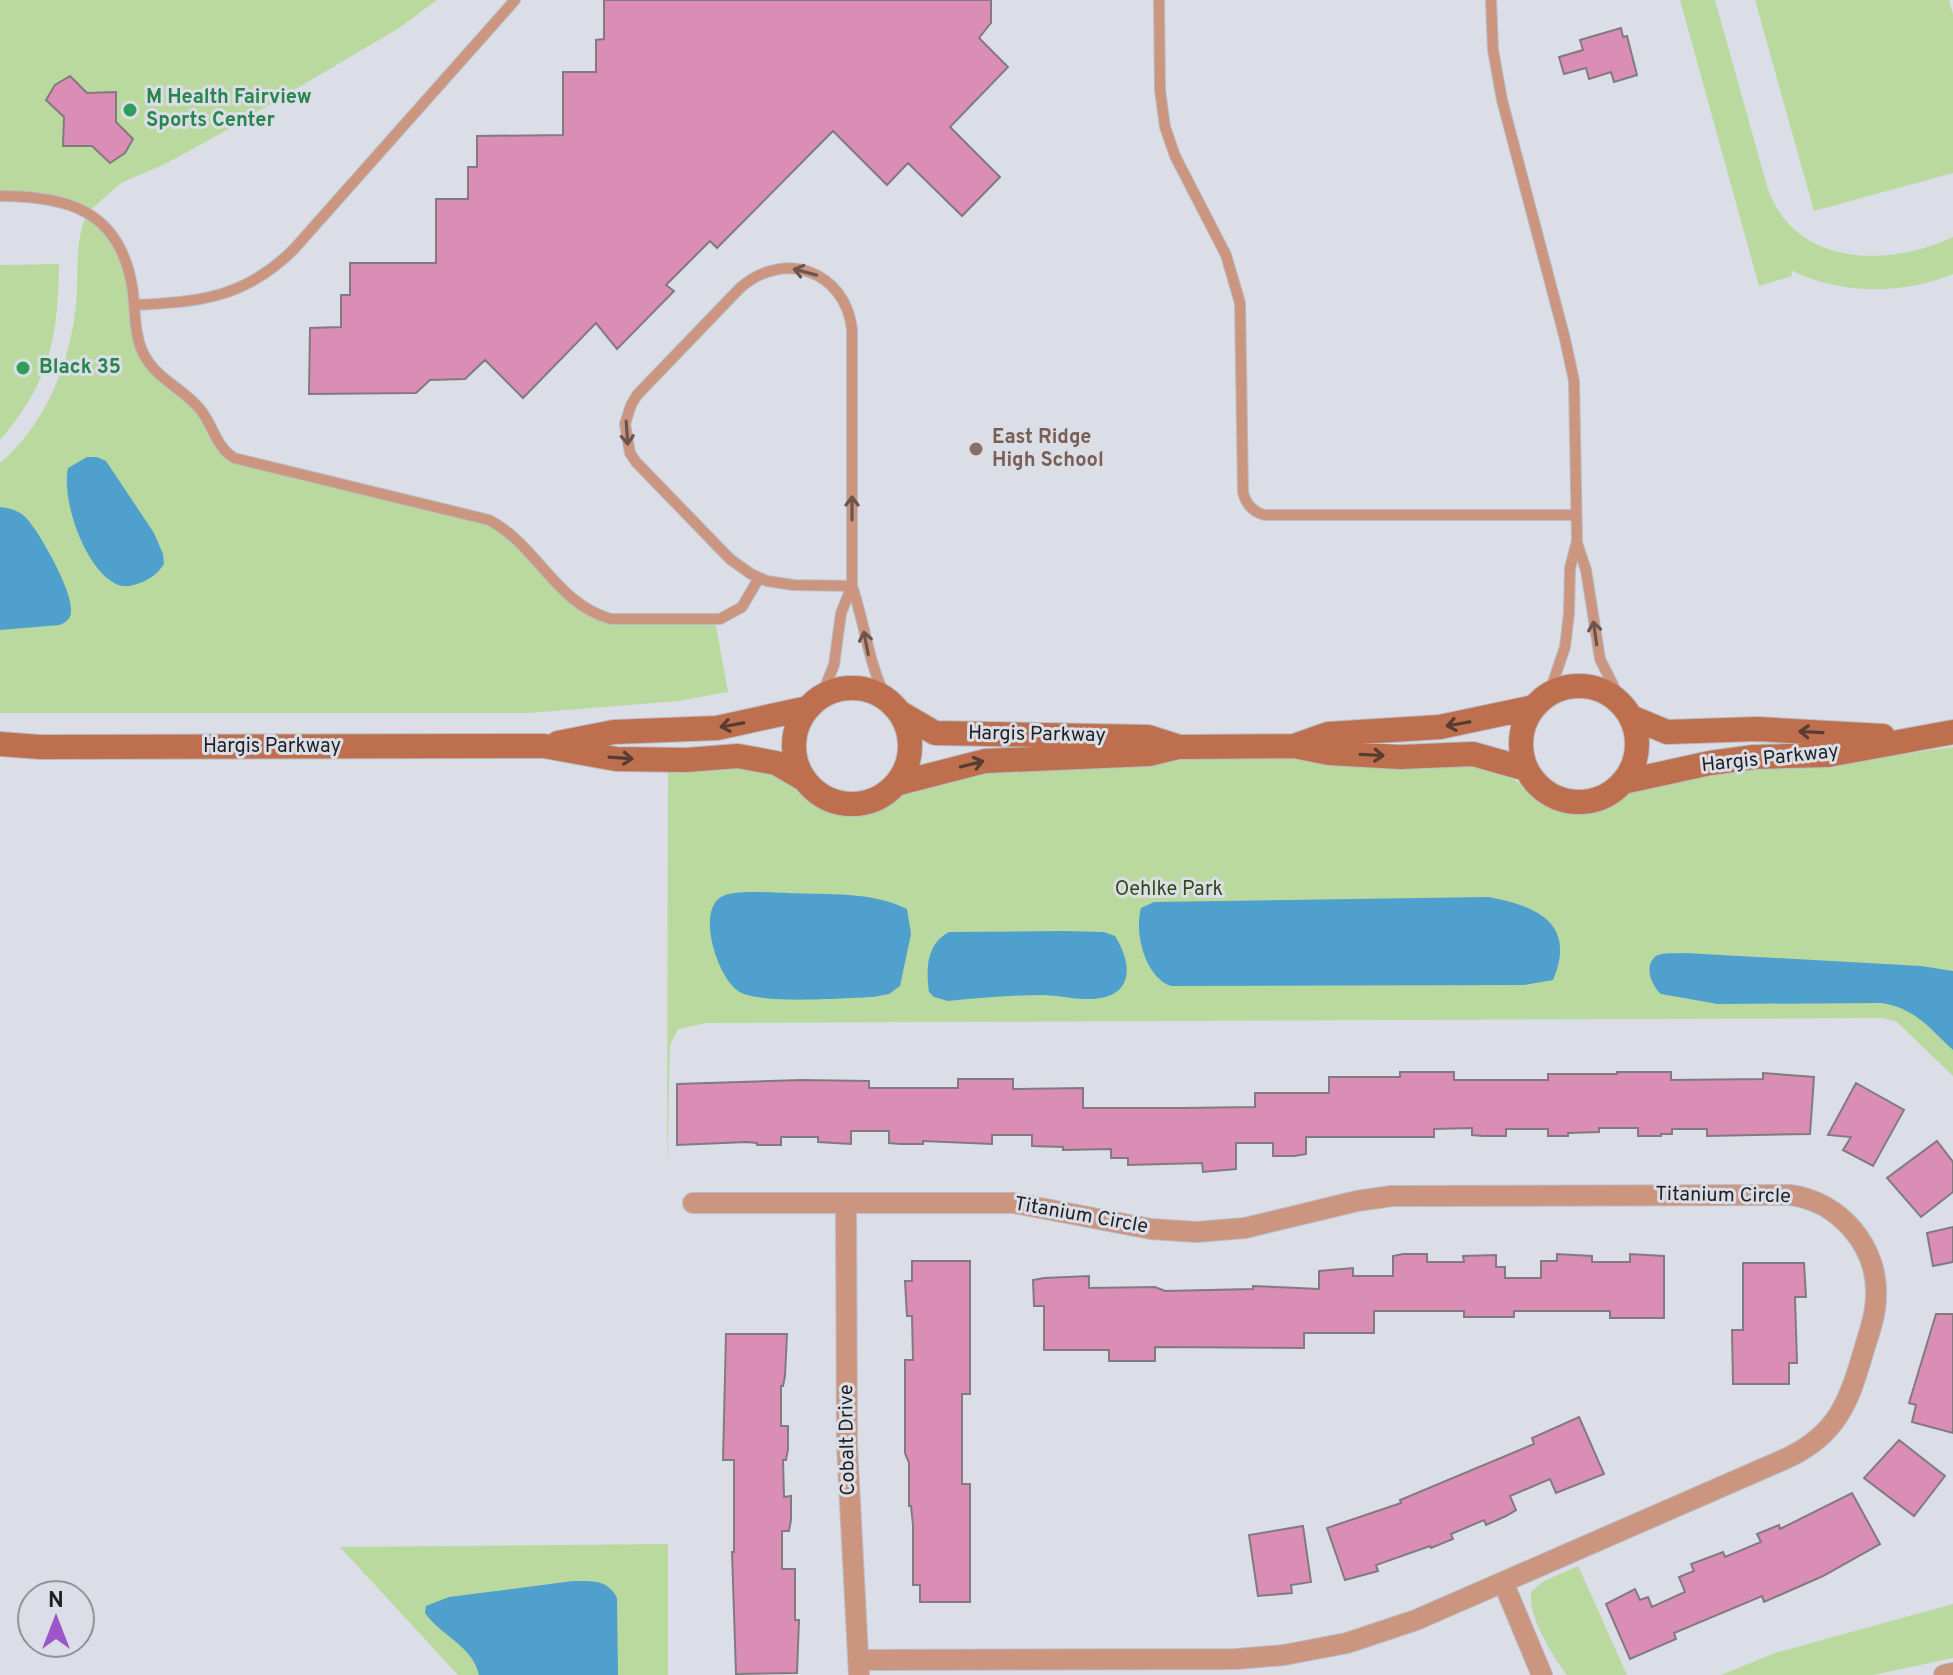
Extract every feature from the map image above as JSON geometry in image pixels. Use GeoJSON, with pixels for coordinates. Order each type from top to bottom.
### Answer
{"type":"FeatureCollection","features":[{"type":"Feature","properties":{"kind":"street"},"geometry":{"type":"LineString","coordinates":[[1585,686],[1604,691],[1627,711],[1636,733],[1637,750],[1633,767],[1623,782],[1609,794],[1591,801],[1571,802],[1553,796],[1537,785],[1526,769],[1521,753],[1521,737],[1525,721],[1541,700],[1565,687],[1585,686]]}},
{"type":"Feature","properties":{"kind":"street"},"geometry":{"type":"LineString","coordinates":[[853,688],[868,690],[893,705],[908,729],[910,748],[906,767],[896,784],[883,795],[867,802],[850,804],[833,801],[805,780],[797,763],[794,744],[798,725],[815,702],[839,689],[853,688]]}},
{"type":"Feature","properties":{"kind":"street","name":"Hargis Parkway"},"geometry":{"type":"LineString","coordinates":[[1294,746],[1328,734],[1440,727],[1541,700]]}},
{"type":"Feature","properties":{"kind":"street","name":"Hargis Parkway"},"geometry":{"type":"LineString","coordinates":[[544,746],[614,732],[717,728],[815,702]]}},
{"type":"Feature","properties":{"kind":"street","name":"Hargis Parkway"},"geometry":{"type":"LineString","coordinates":[[893,705],[935,733],[1148,737],[1178,747]]}},
{"type":"Feature","properties":{"kind":"street","name":"Hargis Parkway"},"geometry":{"type":"LineString","coordinates":[[1627,711],[1667,732],[1757,729],[1917,740]]}},
{"type":"Feature","properties":{"kind":"street","name":"Hargis Parkway"},"geometry":{"type":"LineString","coordinates":[[1623,782],[1710,763],[1754,757],[1828,755],[1953,732]]}},
{"type":"Feature","properties":{"kind":"street","name":"Hargis Parkway"},"geometry":{"type":"LineString","coordinates":[[0,744],[40,747],[544,746],[616,759],[686,760],[738,756],[776,763],[805,780]]}},
{"type":"Feature","properties":{"kind":"street","name":"Hargis Parkway"},"geometry":{"type":"LineString","coordinates":[[896,784],[985,761],[1149,754],[1178,747],[1294,746],[1329,753],[1371,755],[1473,754],[1526,769]]}},
{"type":"Feature","properties":{"kind":"street","name":"Titanium Circle"},"geometry":{"type":"LineString","coordinates":[[693,1203],[1014,1203],[1151,1229],[1197,1232],[1245,1228],[1357,1201],[1411,1194],[1790,1195],[1816,1201],[1839,1216],[1867,1251],[1875,1275],[1876,1298],[1853,1389],[1830,1426],[1812,1443],[1794,1455],[1416,1620],[1369,1636],[1284,1655],[1236,1659],[859,1668]]}},
{"type":"Feature","properties":{"kind":"street","name":"Cobalt Drive"},"geometry":{"type":"LineString","coordinates":[[846,1204],[847,1445],[859,1668]]}},
{"type":"Feature","properties":{"kind":"street"},"geometry":{"type":"LineString","coordinates":[[1503,1582],[1544,1674]]}},
{"type":"Feature","properties":{"kind":"street"},"geometry":{"type":"LineString","coordinates":[[1944,1675],[1953,1673]]}},
{"type":"Feature","properties":{"kind":"lane"},"geometry":{"type":"LineString","coordinates":[[134,305],[200,301],[233,292],[270,272],[294,249],[515,0]]}},
{"type":"Feature","properties":{"kind":"lane"},"geometry":{"type":"LineString","coordinates":[[1159,0],[1160,90],[1165,127],[1184,175],[1226,255],[1240,303],[1243,492],[1246,503],[1254,511],[1265,515],[1576,515]]}},
{"type":"Feature","properties":{"kind":"lane"},"geometry":{"type":"LineString","coordinates":[[1491,0],[1492,41],[1502,100],[1572,373],[1577,541],[1586,570],[1600,659],[1627,711]]}},
{"type":"Feature","properties":{"kind":"lane"},"geometry":{"type":"LineString","coordinates":[[0,196],[33,196],[63,201],[95,219],[111,235],[130,276],[140,345],[152,368],[200,408],[221,447],[234,458],[489,520],[513,536],[568,596],[595,614],[611,619],[720,619],[742,607],[759,578]]}},
{"type":"Feature","properties":{"kind":"lane"},"geometry":{"type":"LineString","coordinates":[[852,586],[793,585],[759,578],[730,559],[636,462],[626,442],[625,424],[637,395],[740,288],[758,275],[790,268],[813,273],[830,283],[845,301],[851,317],[852,586],[861,612],[869,658],[893,705]]}},
{"type":"Feature","properties":{"kind":"lane"},"geometry":{"type":"LineString","coordinates":[[1541,700],[1565,647],[1570,568],[1577,541]]}},
{"type":"Feature","properties":{"kind":"lane"},"geometry":{"type":"LineString","coordinates":[[815,702],[836,656],[841,613],[852,586]]}},
{"type":"Feature","properties":{"kind":"green space","name":"M Health Fairview Sports Center"},"geometry":{"type":"Polygon","coordinates":[[[0,0],[437,0],[399,28],[225,131],[165,164],[121,183],[87,213],[76,206],[0,196],[0,0]]]}},
{"type":"Feature","properties":{"kind":"green space"},"geometry":{"type":"Polygon","coordinates":[[[1680,0],[1715,0],[1767,186],[1780,213],[1798,232],[1820,246],[1845,254],[1872,256],[1900,254],[1953,237],[1953,274],[1913,286],[1871,289],[1830,284],[1791,270],[1792,276],[1759,286],[1680,0]]]}},
{"type":"Feature","properties":{"kind":"green space"},"geometry":{"type":"Polygon","coordinates":[[[1755,0],[1949,0],[1953,14],[1953,173],[1814,211],[1755,0]]]}},
{"type":"Feature","properties":{"kind":"green space"},"geometry":{"type":"Polygon","coordinates":[[[87,213],[121,251],[145,357],[193,402],[228,454],[489,520],[595,614],[715,620],[728,692],[678,701],[530,713],[0,713],[0,463],[43,411],[61,370],[73,327],[79,247],[87,213]]]}},
{"type":"Feature","properties":{"kind":"green space","name":"Black 35"},"geometry":{"type":"Polygon","coordinates":[[[59,264],[56,314],[48,358],[30,399],[0,440],[0,265],[59,264]]]}},
{"type":"Feature","properties":{"kind":"green space","name":"Oehlke Park"},"geometry":{"type":"Polygon","coordinates":[[[1953,747],[1953,1076],[1897,1022],[1883,1018],[706,1023],[678,1029],[670,1045],[667,1172],[668,765],[753,765],[794,785],[820,805],[840,812],[853,812],[979,771],[1155,759],[1298,759],[1390,764],[1462,762],[1505,773],[1546,803],[1574,810],[1595,808],[1632,792],[1692,773],[1870,759],[1953,747]]]}},
{"type":"Feature","properties":{"kind":"green space"},"geometry":{"type":"Polygon","coordinates":[[[668,1544],[668,1675],[458,1675],[340,1547],[668,1544]]]}},
{"type":"Feature","properties":{"kind":"green space"},"geometry":{"type":"Polygon","coordinates":[[[1578,1566],[1627,1675],[1567,1675],[1542,1634],[1533,1611],[1532,1591],[1544,1581],[1578,1566]]]}},
{"type":"Feature","properties":{"kind":"green space"},"geometry":{"type":"Polygon","coordinates":[[[1953,1604],[1953,1658],[1873,1675],[1721,1675],[1775,1653],[1953,1604]]]}},
{"type":"Feature","properties":{"kind":"water"},"geometry":{"type":"Polygon","coordinates":[[[87,457],[106,461],[154,533],[164,564],[144,581],[128,586],[116,584],[94,564],[85,549],[72,515],[67,482],[68,468],[87,457]]]}},
{"type":"Feature","properties":{"kind":"water"},"geometry":{"type":"Polygon","coordinates":[[[0,507],[15,510],[25,517],[55,564],[70,602],[70,616],[62,624],[0,630],[0,507]]]}},
{"type":"Feature","properties":{"kind":"water"},"geometry":{"type":"Polygon","coordinates":[[[753,892],[834,894],[879,899],[907,909],[911,934],[900,986],[889,994],[873,997],[782,999],[749,995],[731,984],[717,960],[710,930],[710,916],[721,897],[753,892]]]}},
{"type":"Feature","properties":{"kind":"water"},"geometry":{"type":"Polygon","coordinates":[[[1488,897],[1522,906],[1548,920],[1560,944],[1553,980],[1524,985],[1171,986],[1154,974],[1148,964],[1139,929],[1141,908],[1154,902],[1488,897]]]}},
{"type":"Feature","properties":{"kind":"water"},"geometry":{"type":"Polygon","coordinates":[[[949,932],[1104,932],[1115,936],[1127,970],[1121,988],[1101,998],[1086,999],[1030,995],[948,1001],[929,992],[929,958],[936,943],[949,932]]]}},
{"type":"Feature","properties":{"kind":"water"},"geometry":{"type":"Polygon","coordinates":[[[1662,954],[1921,966],[1953,971],[1953,1050],[1912,1014],[1881,1003],[1718,1004],[1661,994],[1650,976],[1652,960],[1662,954]]]}},
{"type":"Feature","properties":{"kind":"water"},"geometry":{"type":"Polygon","coordinates":[[[573,1581],[604,1584],[617,1598],[618,1675],[479,1675],[470,1656],[425,1613],[426,1606],[449,1597],[573,1581]]]}},
{"type":"Feature","properties":{"kind":"building"},"geometry":{"type":"Polygon","coordinates":[[[604,0],[991,0],[991,23],[979,38],[1008,67],[950,127],[1000,177],[962,216],[908,163],[887,185],[833,131],[717,248],[710,241],[666,285],[674,291],[617,349],[596,323],[523,398],[485,360],[465,379],[430,380],[416,393],[309,394],[310,328],[341,327],[341,295],[350,295],[350,263],[436,263],[436,199],[468,199],[468,167],[477,167],[477,136],[563,135],[563,72],[596,72],[596,40],[604,39],[604,0]]]}},
{"type":"Feature","properties":{"kind":"building"},"geometry":{"type":"Polygon","coordinates":[[[1621,28],[1623,37],[1627,36],[1637,75],[1614,82],[1611,72],[1589,79],[1586,68],[1564,74],[1559,57],[1583,50],[1580,40],[1621,28]]]}},
{"type":"Feature","properties":{"kind":"building"},"geometry":{"type":"Polygon","coordinates":[[[70,76],[87,93],[116,92],[116,122],[133,139],[125,153],[110,163],[92,146],[63,146],[64,117],[46,100],[55,85],[70,76]]]}},
{"type":"Feature","properties":{"kind":"building"},"geometry":{"type":"Polygon","coordinates":[[[1400,1072],[1454,1072],[1454,1080],[1548,1080],[1548,1074],[1617,1072],[1671,1072],[1671,1080],[1763,1079],[1763,1073],[1814,1077],[1810,1134],[1707,1136],[1707,1129],[1672,1129],[1672,1134],[1638,1136],[1638,1128],[1599,1128],[1599,1132],[1568,1133],[1568,1136],[1548,1136],[1548,1129],[1506,1129],[1506,1136],[1483,1136],[1472,1135],[1472,1128],[1434,1129],[1434,1137],[1306,1137],[1306,1154],[1294,1156],[1273,1156],[1273,1143],[1236,1143],[1236,1169],[1203,1172],[1202,1163],[1128,1165],[1128,1158],[1111,1158],[1111,1149],[1063,1150],[1063,1147],[1032,1146],[1032,1135],[992,1135],[992,1144],[923,1141],[923,1144],[900,1144],[889,1143],[889,1131],[851,1131],[851,1144],[818,1142],[818,1137],[781,1137],[781,1145],[746,1142],[677,1145],[677,1084],[801,1080],[869,1081],[869,1088],[958,1088],[958,1079],[1013,1079],[1013,1089],[1083,1088],[1083,1108],[1255,1107],[1255,1093],[1329,1093],[1329,1077],[1400,1077],[1400,1072]]]}},
{"type":"Feature","properties":{"kind":"building"},"geometry":{"type":"Polygon","coordinates":[[[1856,1083],[1904,1110],[1873,1166],[1843,1150],[1851,1137],[1828,1135],[1856,1083]]]}},
{"type":"Feature","properties":{"kind":"building"},"geometry":{"type":"Polygon","coordinates":[[[1937,1141],[1953,1162],[1953,1192],[1921,1217],[1887,1178],[1937,1141]]]}},
{"type":"Feature","properties":{"kind":"building"},"geometry":{"type":"Polygon","coordinates":[[[1953,1227],[1953,1262],[1933,1266],[1927,1233],[1953,1227]]]}},
{"type":"Feature","properties":{"kind":"building"},"geometry":{"type":"Polygon","coordinates":[[[1427,1254],[1427,1262],[1464,1262],[1463,1256],[1496,1255],[1496,1267],[1505,1267],[1505,1278],[1541,1278],[1541,1261],[1557,1261],[1557,1254],[1592,1256],[1592,1262],[1630,1262],[1630,1254],[1664,1256],[1664,1318],[1610,1318],[1610,1311],[1514,1311],[1514,1317],[1464,1317],[1464,1311],[1374,1311],[1374,1333],[1304,1333],[1304,1348],[1155,1347],[1155,1361],[1109,1361],[1109,1350],[1044,1350],[1044,1306],[1034,1306],[1033,1280],[1044,1278],[1089,1276],[1089,1288],[1155,1287],[1165,1291],[1253,1289],[1253,1286],[1319,1289],[1319,1271],[1353,1268],[1353,1276],[1393,1276],[1393,1256],[1427,1254]]]}},
{"type":"Feature","properties":{"kind":"building"},"geometry":{"type":"Polygon","coordinates":[[[912,1261],[970,1261],[970,1394],[962,1394],[962,1484],[970,1484],[970,1602],[920,1602],[920,1585],[913,1585],[913,1525],[909,1506],[909,1463],[905,1453],[905,1360],[913,1360],[912,1316],[907,1316],[905,1281],[912,1281],[912,1261]]]}},
{"type":"Feature","properties":{"kind":"building"},"geometry":{"type":"Polygon","coordinates":[[[1743,1263],[1804,1263],[1806,1297],[1795,1297],[1797,1363],[1789,1363],[1789,1384],[1733,1384],[1732,1330],[1743,1330],[1743,1263]]]}},
{"type":"Feature","properties":{"kind":"building"},"geometry":{"type":"Polygon","coordinates":[[[1936,1314],[1953,1314],[1953,1433],[1912,1422],[1916,1405],[1909,1403],[1936,1314]]]}},
{"type":"Feature","properties":{"kind":"building"},"geometry":{"type":"Polygon","coordinates":[[[726,1334],[787,1334],[785,1376],[781,1386],[781,1426],[788,1426],[788,1449],[786,1460],[783,1460],[784,1497],[791,1496],[791,1520],[789,1531],[782,1531],[782,1569],[795,1569],[795,1620],[799,1620],[797,1673],[736,1674],[732,1552],[734,1460],[723,1460],[726,1334]]]}},
{"type":"Feature","properties":{"kind":"building"},"geometry":{"type":"Polygon","coordinates":[[[1579,1417],[1604,1474],[1556,1493],[1550,1479],[1510,1496],[1516,1510],[1506,1516],[1486,1525],[1484,1520],[1451,1534],[1453,1539],[1376,1565],[1378,1571],[1345,1580],[1327,1528],[1401,1503],[1400,1500],[1534,1444],[1532,1438],[1579,1417]]]}},
{"type":"Feature","properties":{"kind":"building"},"geometry":{"type":"Polygon","coordinates":[[[1899,1440],[1945,1476],[1914,1516],[1864,1478],[1899,1440]]]}},
{"type":"Feature","properties":{"kind":"building"},"geometry":{"type":"Polygon","coordinates":[[[1852,1493],[1880,1544],[1823,1576],[1764,1602],[1762,1596],[1674,1633],[1676,1639],[1630,1659],[1606,1604],[1635,1589],[1640,1600],[1648,1597],[1652,1607],[1685,1592],[1679,1577],[1694,1571],[1691,1564],[1723,1552],[1725,1557],[1761,1542],[1757,1534],[1779,1525],[1780,1529],[1852,1493]]]}},
{"type":"Feature","properties":{"kind":"building"},"geometry":{"type":"Polygon","coordinates":[[[1303,1526],[1311,1582],[1291,1585],[1292,1593],[1258,1596],[1249,1535],[1303,1526]]]}},
{"type":"Feature","properties":{"kind":"place","name":"M Health Fairview Sports Center"},"geometry":{"type":"Point","coordinates":[130,110]}},
{"type":"Feature","properties":{"kind":"place","name":"Black 35"},"geometry":{"type":"Point","coordinates":[23,368]}},
{"type":"Feature","properties":{"kind":"place","name":"East Ridge High School"},"geometry":{"type":"Point","coordinates":[976,449]}}]}
